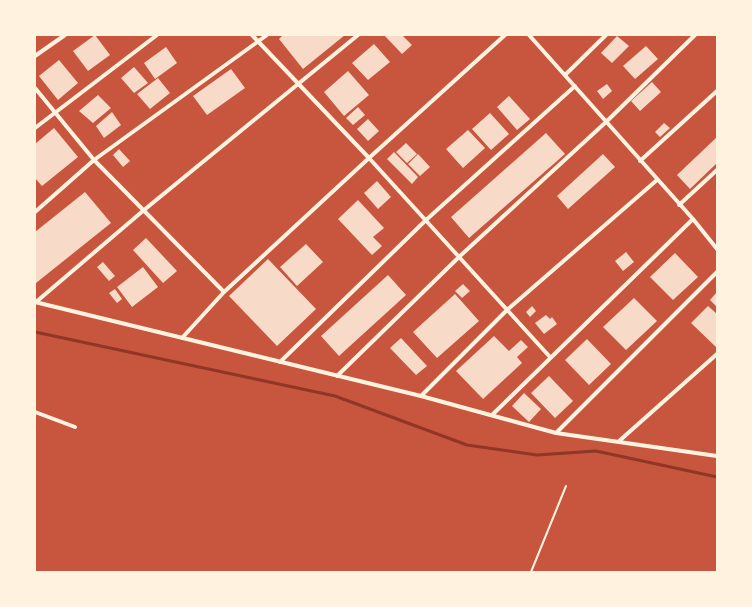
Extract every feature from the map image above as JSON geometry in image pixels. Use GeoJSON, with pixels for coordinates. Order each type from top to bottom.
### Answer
{"type":"FeatureCollection","features":[{"type":"Feature","properties":{"kind":"street"},"geometry":{"type":"LineString","coordinates":[[35,56],[65,35]]}},
{"type":"Feature","properties":{"kind":"street"},"geometry":{"type":"LineString","coordinates":[[35,128],[157,35]]}},
{"type":"Feature","properties":{"kind":"street"},"geometry":{"type":"LineString","coordinates":[[252,35],[460,256],[550,357]]}},
{"type":"Feature","properties":{"kind":"street"},"geometry":{"type":"LineString","coordinates":[[35,212],[94,160],[267,35]]}},
{"type":"Feature","properties":{"kind":"street"},"geometry":{"type":"LineString","coordinates":[[35,302],[144,210],[358,35]]}},
{"type":"Feature","properties":{"kind":"street"},"geometry":{"type":"LineString","coordinates":[[182,338],[224,292],[505,35]]}},
{"type":"Feature","properties":{"kind":"street"},"geometry":{"type":"LineString","coordinates":[[529,35],[680,204],[717,249]]}},
{"type":"Feature","properties":{"kind":"street"},"geometry":{"type":"LineString","coordinates":[[565,75],[606,35]]}},
{"type":"Feature","properties":{"kind":"street"},"geometry":{"type":"LineString","coordinates":[[337,376],[460,256],[606,122],[694,35]]}},
{"type":"Feature","properties":{"kind":"street"},"geometry":{"type":"LineString","coordinates":[[280,362],[426,220],[575,86]]}},
{"type":"Feature","properties":{"kind":"street"},"geometry":{"type":"LineString","coordinates":[[35,88],[94,160],[224,292]]}},
{"type":"Feature","properties":{"kind":"street"},"geometry":{"type":"LineString","coordinates":[[640,161],[717,91]]}},
{"type":"Feature","properties":{"kind":"street"},"geometry":{"type":"LineString","coordinates":[[680,204],[717,170]]}},
{"type":"Feature","properties":{"kind":"street"},"geometry":{"type":"LineString","coordinates":[[421,396],[507,310],[657,180]]}},
{"type":"Feature","properties":{"kind":"street"},"geometry":{"type":"LineString","coordinates":[[492,415],[693,219]]}},
{"type":"Feature","properties":{"kind":"street"},"geometry":{"type":"LineString","coordinates":[[556,433],[717,272]]}},
{"type":"Feature","properties":{"kind":"street"},"geometry":{"type":"LineString","coordinates":[[35,302],[421,396],[556,433],[717,456]]}},
{"type":"Feature","properties":{"kind":"street"},"geometry":{"type":"LineString","coordinates":[[618,442],[717,354]]}},
{"type":"Feature","properties":{"kind":"street"},"geometry":{"type":"LineString","coordinates":[[35,412],[75,427]]}},
{"type":"Feature","properties":{"kind":"path"},"geometry":{"type":"LineString","coordinates":[[531,572],[566,486]]}},
{"type":"Feature","properties":{"kind":"building"},"geometry":{"type":"Polygon","coordinates":[[[95,35],[110,55],[88,71],[73,51],[95,35]]]}},
{"type":"Feature","properties":{"kind":"building"},"geometry":{"type":"Polygon","coordinates":[[[283,35],[345,35],[303,69],[279,39],[283,35]]]}},
{"type":"Feature","properties":{"kind":"building"},"geometry":{"type":"Polygon","coordinates":[[[384,35],[402,35],[412,45],[402,54],[384,35]]]}},
{"type":"Feature","properties":{"kind":"building"},"geometry":{"type":"Polygon","coordinates":[[[617,36],[629,46],[612,63],[601,53],[617,36]]]}},
{"type":"Feature","properties":{"kind":"building"},"geometry":{"type":"Polygon","coordinates":[[[374,44],[390,62],[368,80],[352,63],[374,44]]]}},
{"type":"Feature","properties":{"kind":"building"},"geometry":{"type":"Polygon","coordinates":[[[646,46],[658,59],[635,79],[623,66],[646,46]]]}},
{"type":"Feature","properties":{"kind":"building"},"geometry":{"type":"Polygon","coordinates":[[[166,47],[177,63],[155,79],[144,63],[166,47]]]}},
{"type":"Feature","properties":{"kind":"building"},"geometry":{"type":"Polygon","coordinates":[[[59,60],[78,83],[58,100],[39,76],[59,60]]]}},
{"type":"Feature","properties":{"kind":"building"},"geometry":{"type":"Polygon","coordinates":[[[134,67],[148,83],[134,93],[121,78],[134,67]]]}},
{"type":"Feature","properties":{"kind":"building"},"geometry":{"type":"Polygon","coordinates":[[[231,69],[245,88],[207,115],[193,96],[231,69]]]}},
{"type":"Feature","properties":{"kind":"building"},"geometry":{"type":"Polygon","coordinates":[[[348,71],[369,95],[344,116],[324,92],[348,71]]]}},
{"type":"Feature","properties":{"kind":"building"},"geometry":{"type":"Polygon","coordinates":[[[158,78],[170,93],[150,109],[137,94],[158,78]]]}},
{"type":"Feature","properties":{"kind":"building"},"geometry":{"type":"Polygon","coordinates":[[[652,82],[661,92],[640,111],[631,101],[652,82]]]}},
{"type":"Feature","properties":{"kind":"building"},"geometry":{"type":"Polygon","coordinates":[[[607,84],[612,91],[603,99],[597,91],[607,84]]]}},
{"type":"Feature","properties":{"kind":"building"},"geometry":{"type":"Polygon","coordinates":[[[98,95],[111,108],[93,123],[79,111],[98,95]]]}},
{"type":"Feature","properties":{"kind":"building"},"geometry":{"type":"Polygon","coordinates":[[[509,96],[530,119],[517,130],[497,107],[509,96]]]}},
{"type":"Feature","properties":{"kind":"building"},"geometry":{"type":"Polygon","coordinates":[[[358,107],[365,115],[353,125],[346,118],[358,107]]]}},
{"type":"Feature","properties":{"kind":"building"},"geometry":{"type":"Polygon","coordinates":[[[112,112],[121,125],[104,138],[96,126],[112,112]]]}},
{"type":"Feature","properties":{"kind":"building"},"geometry":{"type":"Polygon","coordinates":[[[490,113],[509,134],[491,150],[472,129],[490,113]]]}},
{"type":"Feature","properties":{"kind":"building"},"geometry":{"type":"Polygon","coordinates":[[[368,119],[379,131],[368,141],[357,129],[368,119]]]}},
{"type":"Feature","properties":{"kind":"building"},"geometry":{"type":"Polygon","coordinates":[[[664,123],[670,128],[660,137],[655,132],[664,123]]]}},
{"type":"Feature","properties":{"kind":"building"},"geometry":{"type":"Polygon","coordinates":[[[54,128],[78,157],[42,186],[35,178],[35,144],[54,128]]]}},
{"type":"Feature","properties":{"kind":"building"},"geometry":{"type":"Polygon","coordinates":[[[468,130],[485,148],[463,168],[446,149],[468,130]]]}},
{"type":"Feature","properties":{"kind":"building"},"geometry":{"type":"Polygon","coordinates":[[[546,133],[565,154],[469,238],[451,217],[546,133]]]}},
{"type":"Feature","properties":{"kind":"building"},"geometry":{"type":"Polygon","coordinates":[[[717,137],[717,163],[690,189],[677,175],[717,137]]]}},
{"type":"Feature","properties":{"kind":"building"},"geometry":{"type":"Polygon","coordinates":[[[406,143],[417,154],[407,163],[396,152],[406,143]]]}},
{"type":"Feature","properties":{"kind":"building"},"geometry":{"type":"Polygon","coordinates":[[[119,149],[130,161],[123,167],[113,155],[119,149]]]}},
{"type":"Feature","properties":{"kind":"building"},"geometry":{"type":"Polygon","coordinates":[[[394,152],[418,177],[412,184],[387,159],[394,152]]]}},
{"type":"Feature","properties":{"kind":"building"},"geometry":{"type":"Polygon","coordinates":[[[418,154],[430,167],[420,176],[408,164],[418,154]]]}},
{"type":"Feature","properties":{"kind":"building"},"geometry":{"type":"Polygon","coordinates":[[[603,154],[615,167],[568,209],[557,196],[603,154]]]}},
{"type":"Feature","properties":{"kind":"building"},"geometry":{"type":"Polygon","coordinates":[[[377,181],[391,197],[378,209],[364,193],[377,181]]]}},
{"type":"Feature","properties":{"kind":"building"},"geometry":{"type":"Polygon","coordinates":[[[85,192],[111,223],[36,283],[35,232],[85,192]]]}},
{"type":"Feature","properties":{"kind":"building"},"geometry":{"type":"Polygon","coordinates":[[[358,200],[384,228],[373,237],[382,246],[372,255],[338,219],[358,200]]]}},
{"type":"Feature","properties":{"kind":"building"},"geometry":{"type":"Polygon","coordinates":[[[146,238],[177,271],[163,283],[133,250],[146,238]]]}},
{"type":"Feature","properties":{"kind":"building"},"geometry":{"type":"Polygon","coordinates":[[[306,244],[323,262],[297,286],[280,267],[306,244]]]}},
{"type":"Feature","properties":{"kind":"building"},"geometry":{"type":"Polygon","coordinates":[[[626,252],[634,262],[623,271],[615,261],[626,252]]]}},
{"type":"Feature","properties":{"kind":"building"},"geometry":{"type":"Polygon","coordinates":[[[675,253],[698,277],[673,300],[650,277],[675,253]]]}},
{"type":"Feature","properties":{"kind":"building"},"geometry":{"type":"Polygon","coordinates":[[[268,259],[316,309],[277,346],[229,296],[268,259]]]}},
{"type":"Feature","properties":{"kind":"building"},"geometry":{"type":"Polygon","coordinates":[[[103,262],[115,276],[109,281],[97,267],[103,262]]]}},
{"type":"Feature","properties":{"kind":"building"},"geometry":{"type":"Polygon","coordinates":[[[143,267],[158,287],[132,307],[117,287],[143,267]]]}},
{"type":"Feature","properties":{"kind":"building"},"geometry":{"type":"Polygon","coordinates":[[[388,275],[406,295],[339,356],[321,336],[388,275]]]}},
{"type":"Feature","properties":{"kind":"building"},"geometry":{"type":"Polygon","coordinates":[[[463,284],[470,291],[462,298],[455,291],[463,284]]]}},
{"type":"Feature","properties":{"kind":"building"},"geometry":{"type":"Polygon","coordinates":[[[115,289],[122,299],[117,303],[109,293],[115,289]]]}},
{"type":"Feature","properties":{"kind":"building"},"geometry":{"type":"Polygon","coordinates":[[[717,292],[717,307],[710,300],[717,292]]]}},
{"type":"Feature","properties":{"kind":"building"},"geometry":{"type":"Polygon","coordinates":[[[455,294],[479,321],[437,358],[413,332],[455,294]]]}},
{"type":"Feature","properties":{"kind":"building"},"geometry":{"type":"Polygon","coordinates":[[[634,298],[657,321],[626,350],[603,327],[634,298]]]}},
{"type":"Feature","properties":{"kind":"building"},"geometry":{"type":"Polygon","coordinates":[[[532,306],[536,311],[530,317],[526,312],[532,306]]]}},
{"type":"Feature","properties":{"kind":"building"},"geometry":{"type":"Polygon","coordinates":[[[708,306],[717,314],[717,348],[691,323],[708,306]]]}},
{"type":"Feature","properties":{"kind":"building"},"geometry":{"type":"Polygon","coordinates":[[[546,315],[550,319],[552,317],[557,324],[544,334],[535,323],[546,315]]]}},
{"type":"Feature","properties":{"kind":"building"},"geometry":{"type":"Polygon","coordinates":[[[494,336],[509,351],[521,340],[528,347],[517,357],[522,363],[483,399],[456,371],[494,336]]]}},
{"type":"Feature","properties":{"kind":"building"},"geometry":{"type":"Polygon","coordinates":[[[401,338],[427,366],[416,375],[390,348],[401,338]]]}},
{"type":"Feature","properties":{"kind":"building"},"geometry":{"type":"Polygon","coordinates":[[[587,339],[611,364],[589,385],[565,360],[587,339]]]}},
{"type":"Feature","properties":{"kind":"building"},"geometry":{"type":"Polygon","coordinates":[[[549,376],[573,401],[555,418],[531,393],[549,376]]]}},
{"type":"Feature","properties":{"kind":"building"},"geometry":{"type":"Polygon","coordinates":[[[524,393],[541,409],[529,422],[512,406],[524,393]]]}},
{"type":"Feature","properties":{"kind":"waterway"},"geometry":{"type":"LineString","coordinates":[[35,332],[335,396],[467,445],[537,455],[596,451],[717,477]]}}]}
